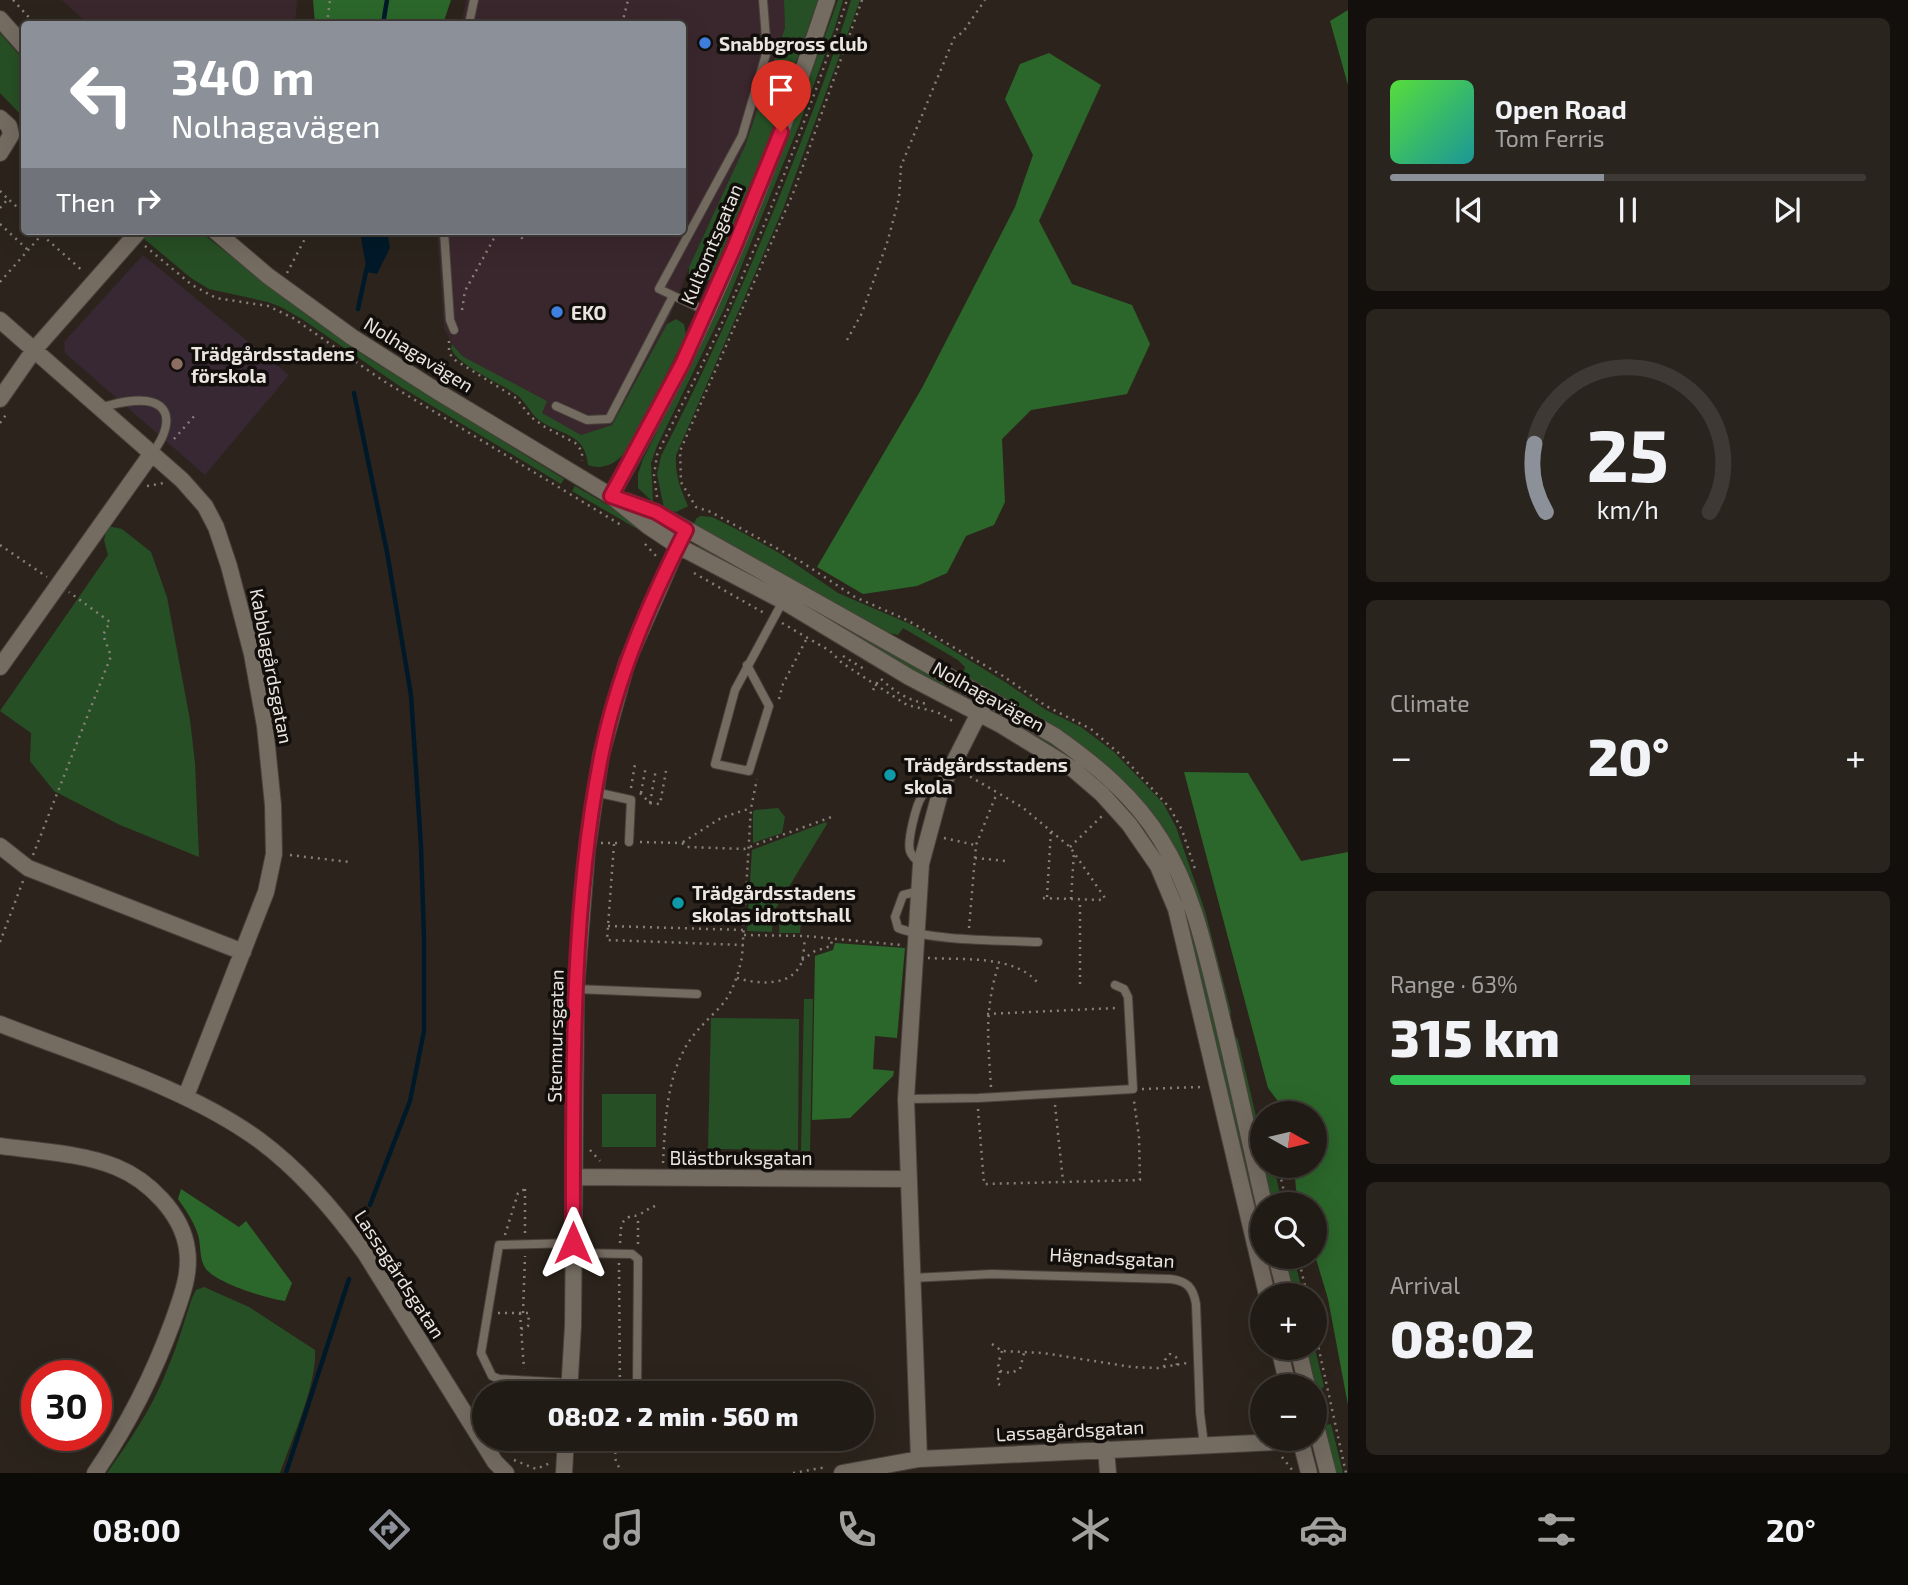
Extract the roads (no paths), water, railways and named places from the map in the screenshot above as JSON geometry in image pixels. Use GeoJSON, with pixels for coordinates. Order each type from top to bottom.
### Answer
{"type":"FeatureCollection","features":[{"type":"Feature","properties":{"kind":"street","name":"Kultomtsgatan"},"geometry":{"type":"LineString","coordinates":[[611,496],[682,364],[706,311],[781,132],[827,0]]}},
{"type":"Feature","properties":{"kind":"street"},"geometry":{"type":"LineString","coordinates":[[0,19],[21,43]]}},
{"type":"Feature","properties":{"kind":"street"},"geometry":{"type":"LineString","coordinates":[[0,118],[9,126],[11,135],[0,153]]}},
{"type":"Feature","properties":{"kind":"street"},"geometry":{"type":"LineString","coordinates":[[7,400],[34,350],[135,235]]}},
{"type":"Feature","properties":{"kind":"street","name":"Nolhagavägen"},"geometry":{"type":"LineString","coordinates":[[220,235],[280,286],[352,337],[611,496],[678,546],[783,601],[909,677],[1001,725],[1073,769],[1102,794],[1129,824],[1158,866],[1176,909],[1207,1030],[1258,1283]]}},
{"type":"Feature","properties":{"kind":"street","name":"Kabblagårdsgatan"},"geometry":{"type":"LineString","coordinates":[[0,320],[101,407],[156,448],[205,506],[216,527],[229,566],[252,654],[265,726],[274,854],[267,892],[186,1096]]}},
{"type":"Feature","properties":{"kind":"street"},"geometry":{"type":"LineString","coordinates":[[0,667],[156,448]]}},
{"type":"Feature","properties":{"kind":"street","name":"Nolhagavägen"},"geometry":{"type":"LineString","coordinates":[[611,496],[656,512],[1055,736],[1116,784],[1145,816],[1161,840],[1176,867],[1198,921],[1261,1192]]}},
{"type":"Feature","properties":{"kind":"street","name":"Stenmursgatan"},"geometry":{"type":"LineString","coordinates":[[569,1381],[576,989],[587,850],[601,755],[627,662],[686,530]]}},
{"type":"Feature","properties":{"kind":"street"},"geometry":{"type":"LineString","coordinates":[[919,1459],[906,1099],[913,932],[921,864],[942,786],[986,698]]}},
{"type":"Feature","properties":{"kind":"street"},"geometry":{"type":"LineString","coordinates":[[0,846],[28,868],[243,952]]}},
{"type":"Feature","properties":{"kind":"street","name":"Lassagårdsgatan"},"geometry":{"type":"LineString","coordinates":[[0,1024],[186,1096],[258,1140],[287,1163],[342,1220],[378,1273],[495,1462],[506,1473]]}},
{"type":"Feature","properties":{"kind":"street"},"geometry":{"type":"LineString","coordinates":[[0,1146],[95,1161],[128,1173],[157,1195],[184,1236],[187,1248],[186,1278],[157,1366],[133,1414],[95,1473]]}},
{"type":"Feature","properties":{"kind":"street","name":"Blästbruksgatan"},"geometry":{"type":"LineString","coordinates":[[573,1177],[908,1179]]}},
{"type":"Feature","properties":{"kind":"street","name":"Lassagårdsgatan"},"geometry":{"type":"LineString","coordinates":[[838,1469],[919,1459],[962,1465],[1106,1449],[1250,1442]]}},
{"type":"Feature","properties":{"kind":"street"},"geometry":{"type":"LineString","coordinates":[[1106,1449],[1108,1473]]}},
{"type":"Feature","properties":{"kind":"street"},"geometry":{"type":"LineString","coordinates":[[564,1473],[565,1451]]}},
{"type":"Feature","properties":{"kind":"street"},"geometry":{"type":"LineString","coordinates":[[1308,1451],[1309,1473]]}},
{"type":"Feature","properties":{"kind":"street"},"geometry":{"type":"LineString","coordinates":[[1315,1451],[1328,1473]]}},
{"type":"Feature","properties":{"kind":"lane"},"geometry":{"type":"LineString","coordinates":[[470,21],[474,0]]}},
{"type":"Feature","properties":{"kind":"lane"},"geometry":{"type":"LineString","coordinates":[[706,311],[659,289],[742,136],[767,51],[763,0]]}},
{"type":"Feature","properties":{"kind":"lane"},"geometry":{"type":"LineString","coordinates":[[444,235],[450,320],[454,330]]}},
{"type":"Feature","properties":{"kind":"lane"},"geometry":{"type":"LineString","coordinates":[[556,406],[587,420],[609,419],[673,296]]}},
{"type":"Feature","properties":{"kind":"lane"},"geometry":{"type":"LineString","coordinates":[[101,407],[130,401],[149,401],[163,411],[167,420],[156,448]]}},
{"type":"Feature","properties":{"kind":"lane"},"geometry":{"type":"LineString","coordinates":[[747,664],[769,706],[750,771],[715,764],[735,690],[747,664],[783,601]]}},
{"type":"Feature","properties":{"kind":"lane"},"geometry":{"type":"LineString","coordinates":[[595,792],[631,800],[629,842]]}},
{"type":"Feature","properties":{"kind":"lane"},"geometry":{"type":"LineString","coordinates":[[913,932],[1038,942]]}},
{"type":"Feature","properties":{"kind":"lane"},"geometry":{"type":"LineString","coordinates":[[622,981],[622,991]]}},
{"type":"Feature","properties":{"kind":"lane"},"geometry":{"type":"LineString","coordinates":[[906,1099],[991,1098],[1133,1089],[1128,997],[1124,989],[1115,985]]}},
{"type":"Feature","properties":{"kind":"lane"},"geometry":{"type":"LineString","coordinates":[[576,989],[622,991],[660,988],[697,994]]}},
{"type":"Feature","properties":{"kind":"lane"},"geometry":{"type":"LineString","coordinates":[[530,1381],[492,1376],[481,1353],[499,1245],[573,1248],[635,1256],[638,1259],[637,1381]]}},
{"type":"Feature","properties":{"kind":"lane","name":"Hägnadsgatan"},"geometry":{"type":"LineString","coordinates":[[912,1278],[992,1274],[1181,1280],[1194,1291],[1204,1445]]}},
{"type":"Feature","properties":{"kind":"water"},"geometry":{"type":"Polygon","coordinates":[[[361,235],[388,235],[390,248],[377,274],[367,272],[361,235]]]}},
{"type":"Feature","properties":{"kind":"waterway"},"geometry":{"type":"LineString","coordinates":[[384,21],[387,0]]}},
{"type":"Feature","properties":{"kind":"waterway"},"geometry":{"type":"LineString","coordinates":[[358,309],[367,267]]}},
{"type":"Feature","properties":{"kind":"waterway"},"geometry":{"type":"LineString","coordinates":[[354,393],[387,552],[411,695],[424,939],[424,1031],[410,1101],[370,1205]]}},
{"type":"Feature","properties":{"kind":"waterway"},"geometry":{"type":"LineString","coordinates":[[286,1473],[349,1279]]}},
{"type":"Feature","properties":{"kind":"place","name":"Snabbgross club"},"geometry":{"type":"Point","coordinates":[705,43]}},
{"type":"Feature","properties":{"kind":"place","name":"EKO"},"geometry":{"type":"Point","coordinates":[557,312]}},
{"type":"Feature","properties":{"kind":"place","name":"Trädgårdsstadens förskola"},"geometry":{"type":"Point","coordinates":[177,364]}},
{"type":"Feature","properties":{"kind":"place","name":"Trädgårdsstadens skola"},"geometry":{"type":"Point","coordinates":[890,775]}},
{"type":"Feature","properties":{"kind":"place","name":"Trädgårdsstadens skolas idrottshall"},"geometry":{"type":"Point","coordinates":[678,903]}}]}
